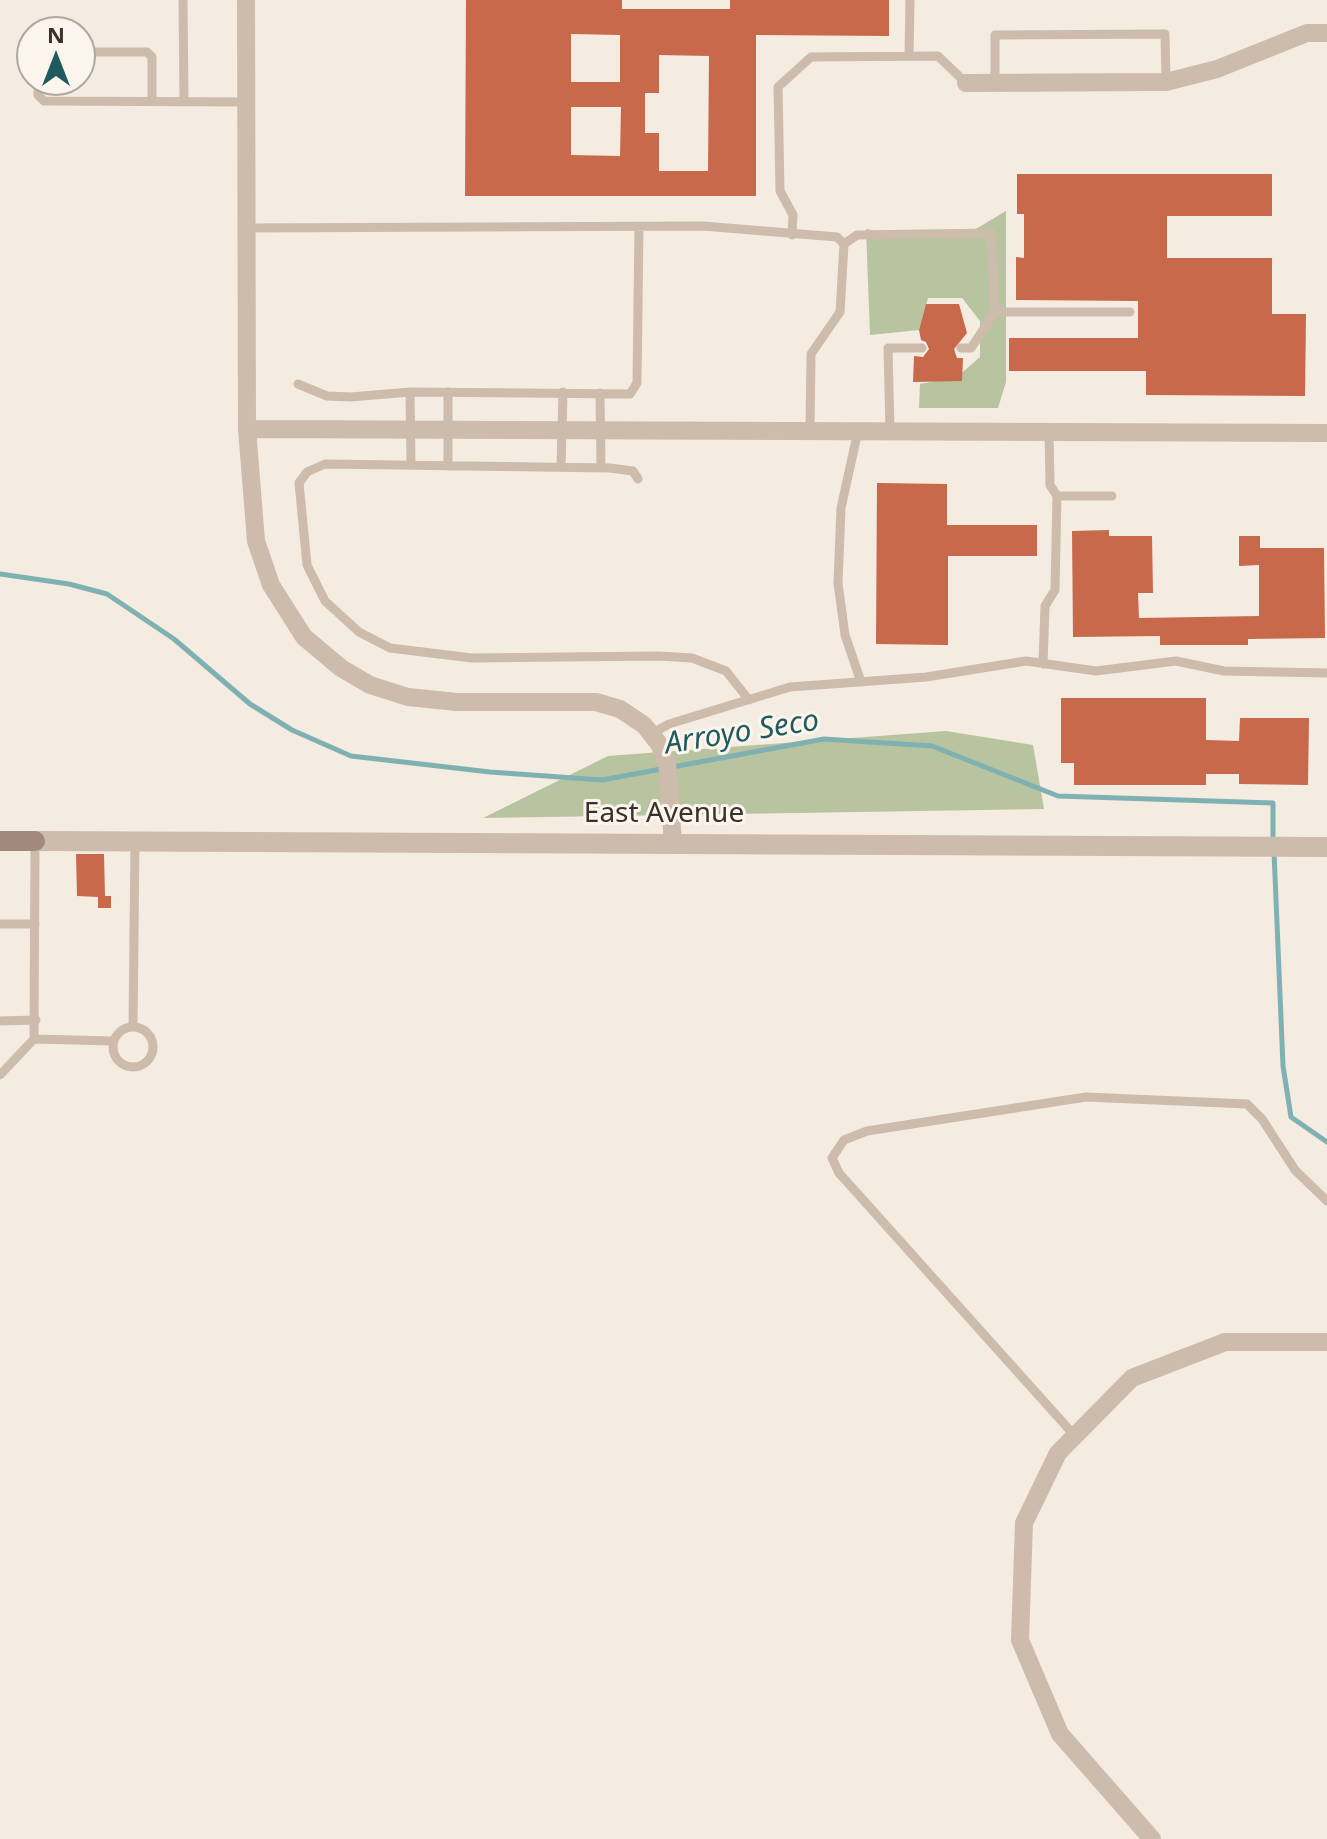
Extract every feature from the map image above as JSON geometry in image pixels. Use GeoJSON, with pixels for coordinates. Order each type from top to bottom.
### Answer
{"type":"FeatureCollection","features":[{"type":"Feature","properties":{"kind":"main road","name":"East Avenue"},"geometry":{"type":"LineString","coordinates":[[0,841],[35,841]]}},
{"type":"Feature","properties":{"kind":"street"},"geometry":{"type":"LineString","coordinates":[[246,0],[247,429],[256,541],[271,585],[304,637],[341,668],[370,685],[408,697],[457,702],[596,702],[620,709],[651,734],[667,762],[673,842]]}},
{"type":"Feature","properties":{"kind":"street"},"geometry":{"type":"LineString","coordinates":[[966,83],[1166,82],[1217,69],[1307,33],[1327,33]]}},
{"type":"Feature","properties":{"kind":"street"},"geometry":{"type":"LineString","coordinates":[[247,429],[1327,433]]}},
{"type":"Feature","properties":{"kind":"street","name":"East Avenue"},"geometry":{"type":"LineString","coordinates":[[35,841],[1327,847]]}},
{"type":"Feature","properties":{"kind":"street"},"geometry":{"type":"LineString","coordinates":[[1152,1839],[1060,1734],[1020,1640],[1024,1523],[1058,1453],[1132,1378],[1225,1342],[1327,1342]]}},
{"type":"Feature","properties":{"kind":"lane"},"geometry":{"type":"LineString","coordinates":[[183,0],[184,102]]}},
{"type":"Feature","properties":{"kind":"lane"},"geometry":{"type":"LineString","coordinates":[[909,56],[910,0]]}},
{"type":"Feature","properties":{"kind":"lane"},"geometry":{"type":"LineString","coordinates":[[995,83],[995,35],[1165,34],[1166,82]]}},
{"type":"Feature","properties":{"kind":"lane"},"geometry":{"type":"LineString","coordinates":[[96,52],[147,52],[152,57],[152,102]]}},
{"type":"Feature","properties":{"kind":"lane"},"geometry":{"type":"LineString","coordinates":[[792,235],[793,215],[780,191],[778,87],[811,57],[938,56],[966,83]]}},
{"type":"Feature","properties":{"kind":"lane"},"geometry":{"type":"LineString","coordinates":[[39,96],[44,101],[247,102]]}},
{"type":"Feature","properties":{"kind":"lane"},"geometry":{"type":"LineString","coordinates":[[298,384],[333,397],[410,392],[630,394],[637,383],[639,227]]}},
{"type":"Feature","properties":{"kind":"lane"},"geometry":{"type":"LineString","coordinates":[[247,228],[738,228],[837,237],[844,244],[840,312],[811,354],[810,431]]}},
{"type":"Feature","properties":{"kind":"lane"},"geometry":{"type":"LineString","coordinates":[[844,244],[857,235],[991,233],[995,312],[971,348],[961,348]]}},
{"type":"Feature","properties":{"kind":"lane"},"geometry":{"type":"LineString","coordinates":[[995,312],[1130,312]]}},
{"type":"Feature","properties":{"kind":"lane"},"geometry":{"type":"LineString","coordinates":[[890,431],[888,348],[922,348]]}},
{"type":"Feature","properties":{"kind":"lane"},"geometry":{"type":"LineString","coordinates":[[410,392],[411,465]]}},
{"type":"Feature","properties":{"kind":"lane"},"geometry":{"type":"LineString","coordinates":[[448,392],[448,466]]}},
{"type":"Feature","properties":{"kind":"lane"},"geometry":{"type":"LineString","coordinates":[[561,467],[563,392]]}},
{"type":"Feature","properties":{"kind":"lane"},"geometry":{"type":"LineString","coordinates":[[600,393],[601,468]]}},
{"type":"Feature","properties":{"kind":"lane"},"geometry":{"type":"LineString","coordinates":[[858,431],[841,508],[838,583],[845,635],[861,682]]}},
{"type":"Feature","properties":{"kind":"lane"},"geometry":{"type":"LineString","coordinates":[[1043,664],[1045,606],[1055,590],[1057,496],[1050,485],[1049,432]]}},
{"type":"Feature","properties":{"kind":"lane"},"geometry":{"type":"LineString","coordinates":[[638,479],[633,471],[601,468],[325,464],[307,472],[299,483],[307,565],[325,601],[359,632],[390,648],[472,658],[692,658],[726,671],[749,700]]}},
{"type":"Feature","properties":{"kind":"lane"},"geometry":{"type":"LineString","coordinates":[[1057,496],[1112,496]]}},
{"type":"Feature","properties":{"kind":"lane"},"geometry":{"type":"LineString","coordinates":[[651,734],[669,724],[809,684],[926,677],[1026,661],[1096,671],[1176,661],[1224,671],[1327,673]]}},
{"type":"Feature","properties":{"kind":"lane"},"geometry":{"type":"LineString","coordinates":[[0,1075],[34,1039],[35,841]]}},
{"type":"Feature","properties":{"kind":"lane"},"geometry":{"type":"LineString","coordinates":[[133,1027],[135,841]]}},
{"type":"Feature","properties":{"kind":"lane"},"geometry":{"type":"LineString","coordinates":[[0,924],[35,924]]}},
{"type":"Feature","properties":{"kind":"lane"},"geometry":{"type":"LineString","coordinates":[[0,1021],[36,1020]]}},
{"type":"Feature","properties":{"kind":"lane"},"geometry":{"type":"LineString","coordinates":[[133,1027],[146,1031],[153,1043],[151,1056],[142,1066],[128,1067],[117,1060],[113,1041],[121,1031],[133,1027]]}},
{"type":"Feature","properties":{"kind":"lane"},"geometry":{"type":"LineString","coordinates":[[34,1039],[113,1041]]}},
{"type":"Feature","properties":{"kind":"lane"},"geometry":{"type":"LineString","coordinates":[[1075,1436],[839,1173],[832,1158],[844,1140],[867,1131],[1086,1097],[1247,1104],[1262,1119],[1295,1170],[1327,1201]]}},
{"type":"Feature","properties":{"kind":"green space"},"geometry":{"type":"Polygon","coordinates":[[[1006,211],[1006,382],[998,408],[919,408],[920,384],[957,377],[980,357],[980,321],[962,298],[928,298],[919,330],[870,335],[866,229],[906,236],[964,236],[1006,211]]]}},
{"type":"Feature","properties":{"kind":"green space"},"geometry":{"type":"Polygon","coordinates":[[[946,731],[1033,745],[1044,809],[483,818],[608,756],[946,731]]]}},
{"type":"Feature","properties":{"kind":"building"},"geometry":{"type":"Polygon","coordinates":[[[466,0],[622,0],[622,9],[730,9],[730,0],[889,0],[889,36],[756,35],[756,196],[465,196],[466,0]],[[571,34],[571,82],[620,82],[620,35],[571,34]],[[659,55],[659,93],[645,93],[645,133],[659,133],[659,171],[708,171],[709,56],[659,55]],[[571,107],[571,155],[620,156],[621,107],[571,107]]]}},
{"type":"Feature","properties":{"kind":"building"},"geometry":{"type":"Polygon","coordinates":[[[1017,174],[1272,174],[1272,216],[1167,216],[1167,258],[1272,258],[1272,314],[1306,314],[1305,396],[1146,395],[1146,371],[1009,371],[1009,338],[1138,338],[1138,301],[1016,300],[1016,257],[1024,258],[1024,214],[1017,214],[1017,174]]]}},
{"type":"Feature","properties":{"kind":"building"},"geometry":{"type":"Polygon","coordinates":[[[926,304],[959,304],[967,333],[954,349],[957,358],[963,358],[962,381],[913,382],[914,356],[923,357],[929,349],[926,342],[921,340],[919,330],[926,304]]]}},
{"type":"Feature","properties":{"kind":"building"},"geometry":{"type":"Polygon","coordinates":[[[877,483],[947,484],[947,525],[1037,525],[1037,556],[948,556],[948,645],[876,644],[877,483]]]}},
{"type":"Feature","properties":{"kind":"building"},"geometry":{"type":"Polygon","coordinates":[[[1109,530],[1109,536],[1152,536],[1153,593],[1138,593],[1139,618],[1259,616],[1259,565],[1239,566],[1239,536],[1260,536],[1260,548],[1324,548],[1325,638],[1248,639],[1248,645],[1160,645],[1160,636],[1073,637],[1072,531],[1109,530]]]}},
{"type":"Feature","properties":{"kind":"building"},"geometry":{"type":"Polygon","coordinates":[[[1061,698],[1206,698],[1206,740],[1239,741],[1240,718],[1309,718],[1308,785],[1239,784],[1239,774],[1206,774],[1206,785],[1074,785],[1074,763],[1061,763],[1061,698]]]}},
{"type":"Feature","properties":{"kind":"building"},"geometry":{"type":"Polygon","coordinates":[[[76,854],[104,854],[105,896],[111,896],[111,908],[98,908],[98,897],[77,896],[76,854]]]}},
{"type":"Feature","properties":{"kind":"waterway","name":"Arroyo Seco"},"geometry":{"type":"LineString","coordinates":[[0,574],[69,584],[107,594],[174,639],[250,704],[292,730],[351,756],[490,772],[602,780],[824,739],[932,746],[1058,796],[1273,803],[1273,842]]}},
{"type":"Feature","properties":{"kind":"waterway","name":"Arroyo Seco"},"geometry":{"type":"LineString","coordinates":[[1274,852],[1283,1066],[1291,1117],[1327,1142]]}}]}
